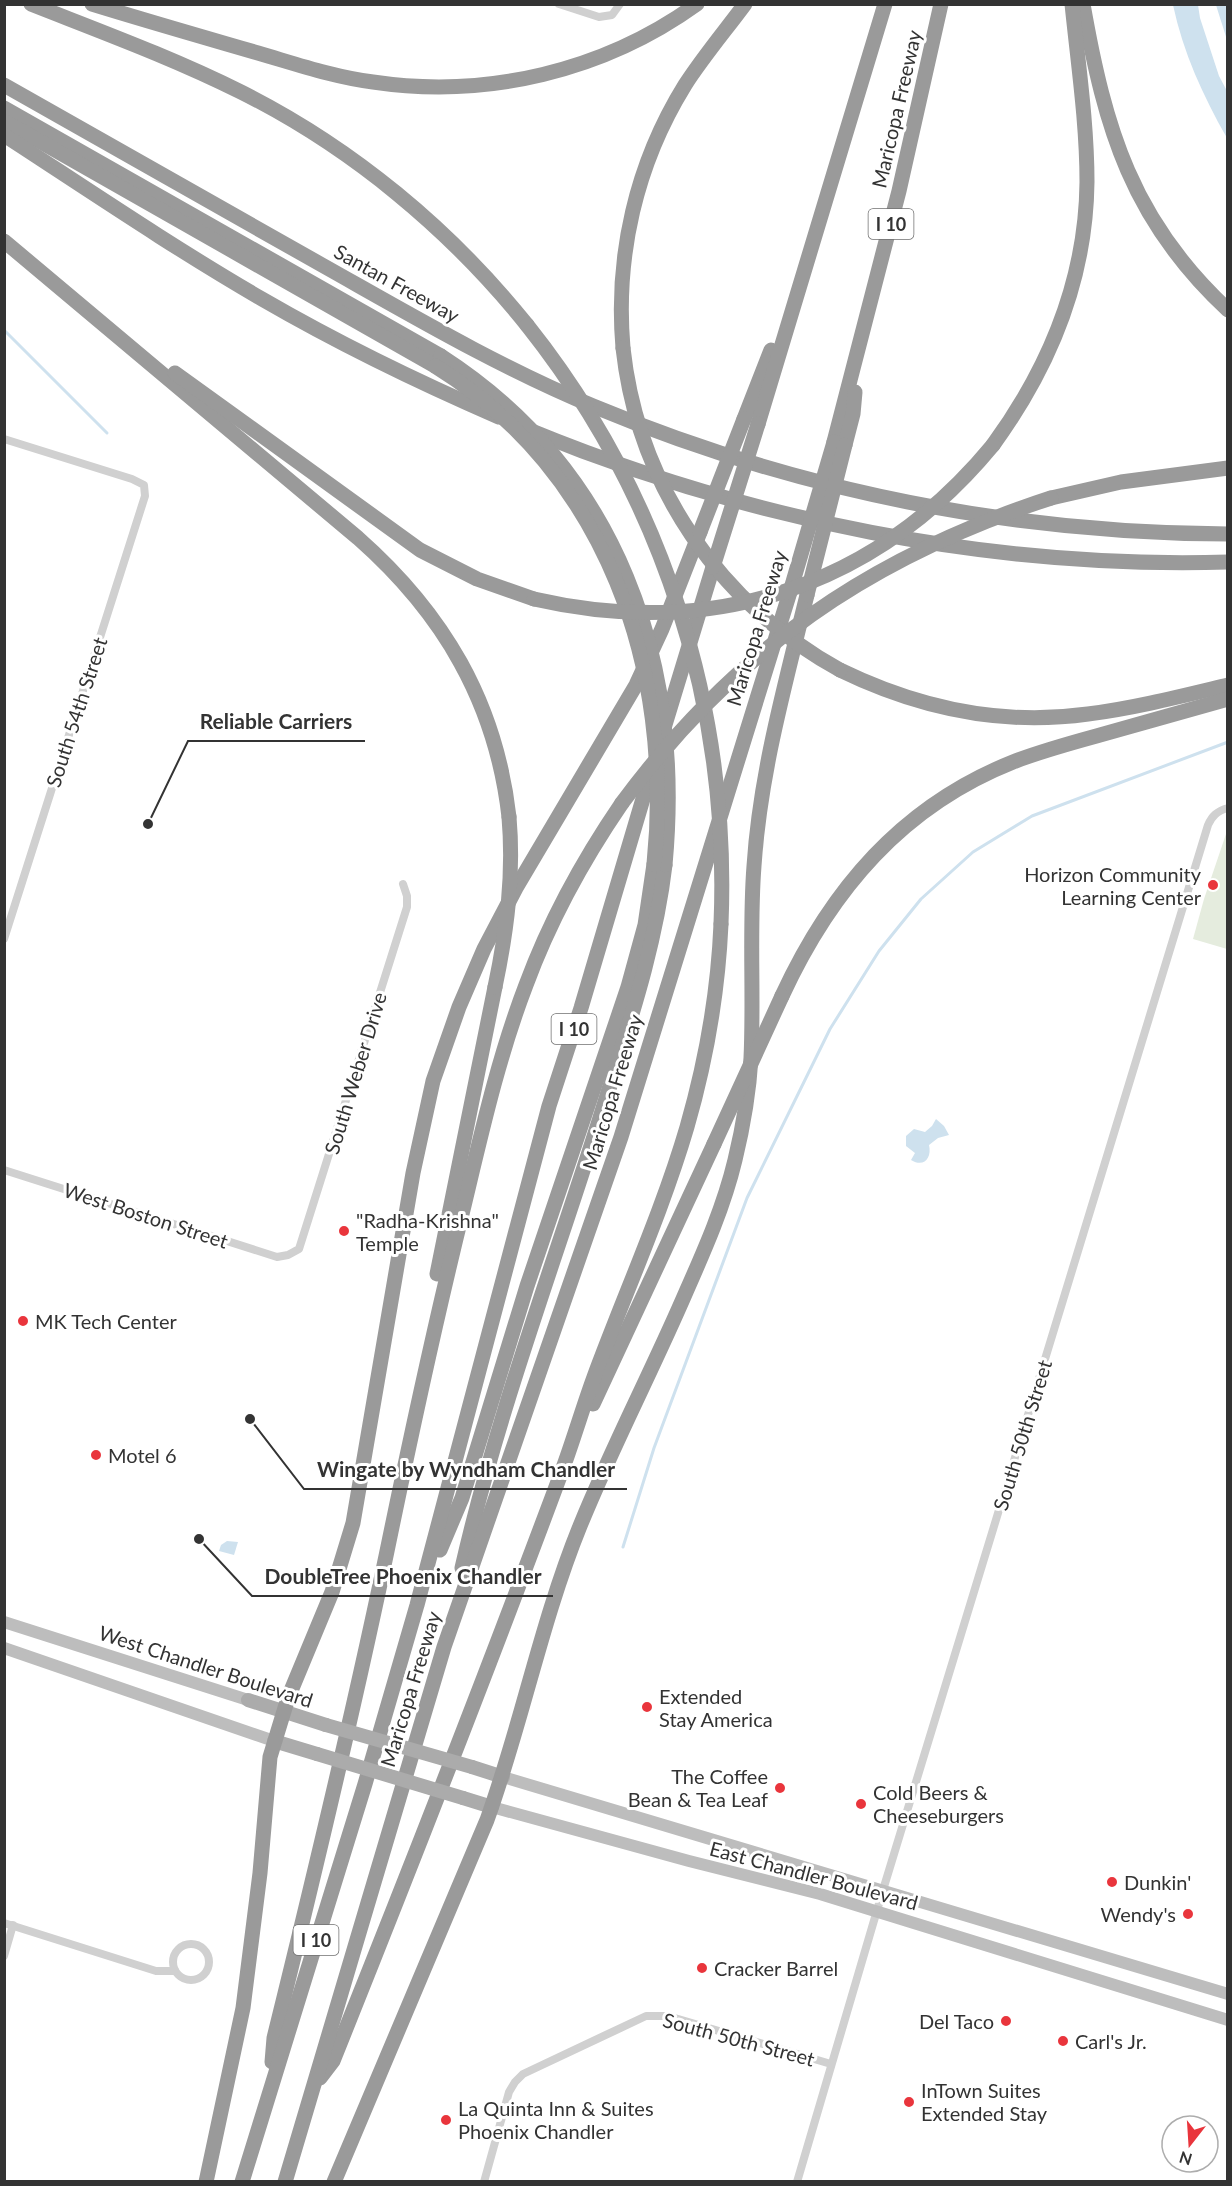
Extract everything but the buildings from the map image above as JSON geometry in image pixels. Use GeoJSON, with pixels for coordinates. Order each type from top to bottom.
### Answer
{"type":"FeatureCollection","features":[{"type":"Feature","properties":{"kind":"highway"},"geometry":{"type":"LineString","coordinates":[[31,4],[211,78],[258,101],[333,146],[388,187],[441,232],[491,282],[527,325],[576,392],[622,469],[657,546],[682,614],[700,680],[716,772],[721,841],[721,924],[716,983],[707,1041],[687,1126],[564,1466],[428,1822],[333,2061],[314,2085]]}},
{"type":"Feature","properties":{"kind":"highway"},"geometry":{"type":"LineString","coordinates":[[92,4],[334,75],[372,82],[430,87],[493,84],[532,78],[571,67],[632,44],[669,24],[697,4]]}},
{"type":"Feature","properties":{"kind":"highway"},"geometry":{"type":"LineString","coordinates":[[745,4],[686,83],[665,120],[647,163],[634,204],[623,260],[620,307],[622,348],[633,410],[649,456],[668,498],[694,542],[727,582],[763,618],[800,646],[840,670],[881,689],[932,705],[974,714],[1019,717],[1088,714],[1227,685]]}},
{"type":"Feature","properties":{"kind":"highway","name":"Maricopa Freeway"},"geometry":{"type":"LineString","coordinates":[[242,2181],[365,1784],[417,1605],[549,1106],[581,1008],[617,880],[713,567],[751,421],[803,272],[885,4]]}},
{"type":"Feature","properties":{"kind":"highway","name":"Maricopa Freeway"},"geometry":{"type":"LineString","coordinates":[[285,2181],[444,1647],[621,1137],[790,592],[839,443],[941,4]]}},
{"type":"Feature","properties":{"kind":"highway"},"geometry":{"type":"LineString","coordinates":[[108,328],[163,364],[420,550],[477,579],[534,599],[600,611],[655,613],[704,610],[776,594],[840,569],[893,538],[940,501],[993,445],[1025,398],[1051,348],[1069,299],[1081,245],[1086,206],[1086,153],[1072,4]]}},
{"type":"Feature","properties":{"kind":"highway"},"geometry":{"type":"LineString","coordinates":[[1083,4],[1108,120],[1118,151],[1133,184],[1158,228],[1180,259],[1227,310]]}},
{"type":"Feature","properties":{"kind":"highway","name":"Santan Freeway"},"geometry":{"type":"LineString","coordinates":[[4,85],[498,362],[560,392],[657,432],[790,475],[890,499],[1005,519],[1131,531],[1227,534]]}},
{"type":"Feature","properties":{"kind":"highway"},"geometry":{"type":"LineString","coordinates":[[4,108],[438,361],[497,412],[544,459],[585,516],[611,566],[637,639],[652,720],[658,794],[654,864],[645,925],[628,987],[527,1286],[462,1498],[417,1605]]}},
{"type":"Feature","properties":{"kind":"highway"},"geometry":{"type":"LineString","coordinates":[[4,121],[487,388],[528,425],[566,469],[592,507],[615,547],[638,604],[649,642],[662,701],[668,753],[669,809],[658,919],[644,974],[577,1191],[517,1369],[473,1518],[444,1647]]}},
{"type":"Feature","properties":{"kind":"highway"},"geometry":{"type":"LineString","coordinates":[[4,135],[234,283],[324,334],[448,395],[558,442],[646,474],[759,507],[835,525],[976,548],[1114,560],[1227,561]]}},
{"type":"Feature","properties":{"kind":"highway"},"geometry":{"type":"LineString","coordinates":[[4,241],[364,544],[395,573],[418,598],[457,655],[480,702],[501,767],[509,817],[512,853],[511,887],[495,987],[423,1347],[415,1416]]}},
{"type":"Feature","properties":{"kind":"highway"},"geometry":{"type":"LineString","coordinates":[[206,2181],[243,2008],[260,1873],[270,1757],[284,1711],[332,1592],[353,1523],[417,1149],[433,1081],[449,1031],[475,967],[502,914],[636,686],[662,629],[700,532],[751,421]]}},
{"type":"Feature","properties":{"kind":"highway"},"geometry":{"type":"LineString","coordinates":[[334,2181],[492,1807],[534,1660],[566,1561],[592,1497],[699,1263],[734,1163],[743,1120],[751,1059],[752,899],[759,814],[773,736],[807,595],[839,443]]}},
{"type":"Feature","properties":{"kind":"highway"},"geometry":{"type":"LineString","coordinates":[[268,2096],[274,2038],[351,1724],[415,1416],[471,1174],[519,1003],[542,945],[590,853],[622,803],[672,740],[716,694],[755,658],[822,606],[884,568],[932,543],[986,520],[1051,498],[1121,482],[1227,468]]}},
{"type":"Feature","properties":{"kind":"highway"},"geometry":{"type":"LineString","coordinates":[[564,1466],[782,996],[811,939],[838,897],[884,845],[910,822],[967,784],[1013,762],[1045,751],[1227,699]]}},
{"type":"Feature","properties":{"kind":"main road","name":"West Chandler Boulevard"},"geometry":{"type":"LineString","coordinates":[[4,1622],[326,1725],[396,1745]]}},
{"type":"Feature","properties":{"kind":"main road"},"geometry":{"type":"LineString","coordinates":[[4,1648],[274,1741]]}},
{"type":"Feature","properties":{"kind":"main road","name":"East Chandler Boulevard"},"geometry":{"type":"LineString","coordinates":[[274,1741],[492,1807],[820,1894],[1227,2020]]}},
{"type":"Feature","properties":{"kind":"main road","name":"East Chandler Boulevard"},"geometry":{"type":"LineString","coordinates":[[396,1745],[1227,1994]]}},
{"type":"Feature","properties":{"kind":"street"},"geometry":{"type":"LineString","coordinates":[[560,4],[599,17],[612,15],[620,4]]}},
{"type":"Feature","properties":{"kind":"street","name":"South 54th Street"},"geometry":{"type":"LineString","coordinates":[[4,440],[132,479],[144,485],[145,496],[4,939]]}},
{"type":"Feature","properties":{"kind":"street","name":"South 50th Street"},"geometry":{"type":"LineString","coordinates":[[797,2181],[883,1890],[1192,875],[1212,816],[1223,809]]}},
{"type":"Feature","properties":{"kind":"street","name":"South Weber Drive"},"geometry":{"type":"LineString","coordinates":[[288,1255],[299,1249],[303,1242],[407,907],[407,896],[403,884]]}},
{"type":"Feature","properties":{"kind":"street","name":"West Boston Street"},"geometry":{"type":"LineString","coordinates":[[4,1170],[277,1257],[288,1255]]}},
{"type":"Feature","properties":{"kind":"street"},"geometry":{"type":"LineString","coordinates":[[4,1956],[9,1924],[156,1971],[175,1971],[187,1980],[204,1976],[210,1965],[207,1953],[198,1945],[182,1947],[174,1956],[175,1971]]}},
{"type":"Feature","properties":{"kind":"street","name":"South 50th Street"},"geometry":{"type":"LineString","coordinates":[[484,2181],[509,2092],[515,2082],[523,2074],[646,2016],[668,2016],[831,2064]]}},
{"type":"Feature","properties":{"kind":"shaded area"},"geometry":{"type":"Polygon","coordinates":[[[1227,834],[1227,949],[1193,939],[1227,834]]]}},
{"type":"Feature","properties":{"kind":"water"},"geometry":{"type":"Polygon","coordinates":[[[1173,5],[1198,5],[1219,76],[1227,91],[1227,138],[1195,73],[1182,40],[1173,5]]]}},
{"type":"Feature","properties":{"kind":"water"},"geometry":{"type":"Polygon","coordinates":[[[1216,5],[1227,5],[1227,40],[1216,5]]]}},
{"type":"Feature","properties":{"kind":"water"},"geometry":{"type":"Polygon","coordinates":[[[936,1119],[949,1135],[938,1138],[929,1145],[928,1158],[923,1162],[911,1160],[915,1153],[906,1146],[906,1136],[914,1129],[925,1132],[936,1119]]]}},
{"type":"Feature","properties":{"kind":"water"},"geometry":{"type":"Polygon","coordinates":[[[227,1541],[238,1542],[234,1555],[219,1551],[221,1545],[227,1541]]]}},
{"type":"Feature","properties":{"kind":"waterway"},"geometry":{"type":"LineString","coordinates":[[4,330],[107,433]]}},
{"type":"Feature","properties":{"kind":"waterway"},"geometry":{"type":"LineString","coordinates":[[623,1547],[654,1448],[747,1198],[830,1029],[879,951],[921,899],[973,852],[1032,816],[1228,742]]}},
{"type":"Feature","properties":{"kind":"place","name":"Reliable Carriers"},"geometry":{"type":"Point","coordinates":[148,824]}},
{"type":"Feature","properties":{"kind":"place","name":"Horizon Community Learning Center"},"geometry":{"type":"Point","coordinates":[1213,885]}},
{"type":"Feature","properties":{"kind":"place","name":"\"Radha-Krishna\" Temple"},"geometry":{"type":"Point","coordinates":[344,1231]}},
{"type":"Feature","properties":{"kind":"place","name":"MK Tech Center"},"geometry":{"type":"Point","coordinates":[23,1321]}},
{"type":"Feature","properties":{"kind":"place","name":"Wingate by Wyndham Chandler"},"geometry":{"type":"Point","coordinates":[250,1419]}},
{"type":"Feature","properties":{"kind":"place","name":"Motel 6"},"geometry":{"type":"Point","coordinates":[96,1455]}},
{"type":"Feature","properties":{"kind":"place","name":"DoubleTree Phoenix Chandler"},"geometry":{"type":"Point","coordinates":[199,1539]}},
{"type":"Feature","properties":{"kind":"place","name":"Extended Stay America"},"geometry":{"type":"Point","coordinates":[647,1707]}},
{"type":"Feature","properties":{"kind":"place","name":"The Coffee Bean & Tea Leaf"},"geometry":{"type":"Point","coordinates":[780,1788]}},
{"type":"Feature","properties":{"kind":"place","name":"Cold Beers & Cheeseburgers"},"geometry":{"type":"Point","coordinates":[861,1804]}},
{"type":"Feature","properties":{"kind":"place","name":"Dunkin'"},"geometry":{"type":"Point","coordinates":[1112,1882]}},
{"type":"Feature","properties":{"kind":"place","name":"Wendy's"},"geometry":{"type":"Point","coordinates":[1188,1914]}},
{"type":"Feature","properties":{"kind":"place","name":"Cracker Barrel"},"geometry":{"type":"Point","coordinates":[702,1968]}},
{"type":"Feature","properties":{"kind":"place","name":"Del Taco"},"geometry":{"type":"Point","coordinates":[1006,2021]}},
{"type":"Feature","properties":{"kind":"place","name":"Carl's Jr."},"geometry":{"type":"Point","coordinates":[1063,2041]}},
{"type":"Feature","properties":{"kind":"place","name":"InTown Suites Extended Stay"},"geometry":{"type":"Point","coordinates":[909,2102]}},
{"type":"Feature","properties":{"kind":"place","name":"La Quinta Inn & Suites Phoenix Chandler"},"geometry":{"type":"Point","coordinates":[446,2120]}}]}
